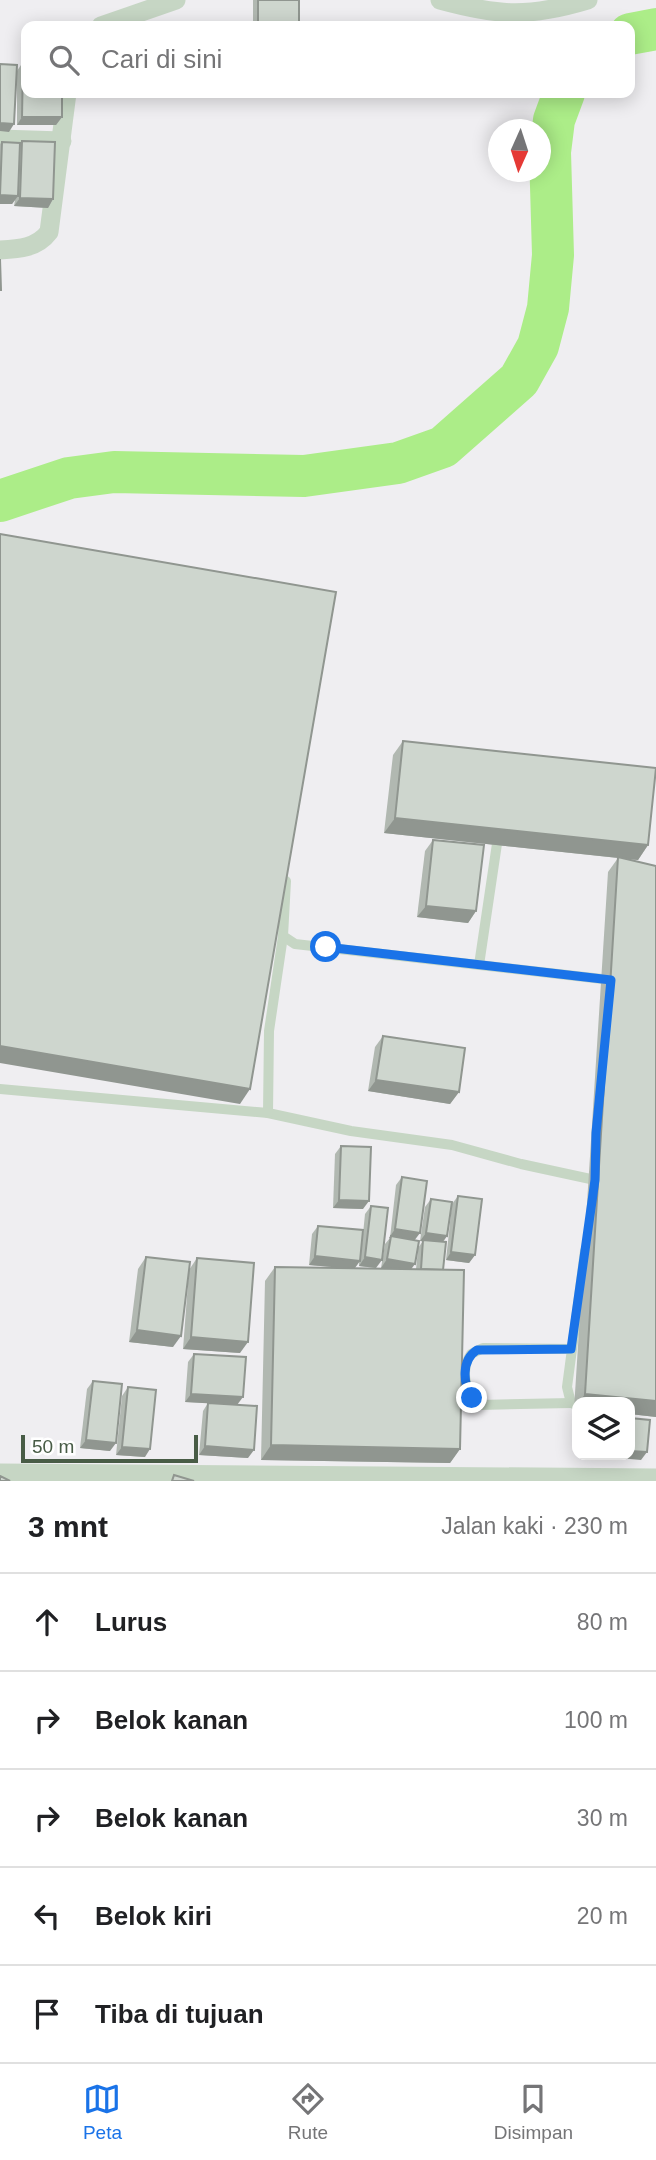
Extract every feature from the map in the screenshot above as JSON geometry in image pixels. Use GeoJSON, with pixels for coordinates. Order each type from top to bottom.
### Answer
{"type":"FeatureCollection","features":[{"type":"Feature","properties":{"kind":"street"},"geometry":{"type":"LineString","coordinates":[[116,21],[176,0]]}},
{"type":"Feature","properties":{"kind":"street"},"geometry":{"type":"LineString","coordinates":[[439,0],[493,13],[524,14],[553,10],[588,0]]}},
{"type":"Feature","properties":{"kind":"street"},"geometry":{"type":"LineString","coordinates":[[0,250],[30,247],[42,241],[50,232],[66,98]]}},
{"type":"Feature","properties":{"kind":"street"},"geometry":{"type":"LineString","coordinates":[[0,139],[62,141]]}},
{"type":"Feature","properties":{"kind":"street"},"geometry":{"type":"LineString","coordinates":[[0,1473],[56,1477],[656,1478]]}},
{"type":"Feature","properties":{"kind":"lane"},"geometry":{"type":"LineString","coordinates":[[486,836],[512,839]]}},
{"type":"Feature","properties":{"kind":"lane"},"geometry":{"type":"LineString","coordinates":[[479,965],[498,837]]}},
{"type":"Feature","properties":{"kind":"lane"},"geometry":{"type":"LineString","coordinates":[[268,1113],[269,1031],[283,936],[283,905],[288,865]]}},
{"type":"Feature","properties":{"kind":"lane"},"geometry":{"type":"LineString","coordinates":[[283,936],[296,944],[479,965],[611,985],[613,966]]}},
{"type":"Feature","properties":{"kind":"lane"},"geometry":{"type":"LineString","coordinates":[[0,1090],[268,1113],[351,1131],[452,1145],[521,1164],[598,1176],[594,1193]]}},
{"type":"Feature","properties":{"kind":"lane"},"geometry":{"type":"LineString","coordinates":[[572,1399],[567,1387],[586,1245]]}},
{"type":"Feature","properties":{"kind":"lane"},"geometry":{"type":"LineString","coordinates":[[571,1349],[483,1349],[471,1354],[465,1373],[467,1390],[479,1405],[572,1404]]}},
{"type":"Feature","properties":{"kind":"building"},"geometry":{"type":"Polygon","coordinates":[[[258,0],[299,0],[299,21],[258,21],[258,0]]]}},
{"type":"Feature","properties":{"kind":"building"},"geometry":{"type":"Polygon","coordinates":[[[0,64],[17,65],[14,124],[0,123],[0,64]]]}},
{"type":"Feature","properties":{"kind":"building"},"geometry":{"type":"Polygon","coordinates":[[[22,98],[62,98],[62,117],[22,117],[22,98]]]}},
{"type":"Feature","properties":{"kind":"building"},"geometry":{"type":"Polygon","coordinates":[[[22,141],[55,142],[53,199],[20,198],[22,141]]]}},
{"type":"Feature","properties":{"kind":"building"},"geometry":{"type":"Polygon","coordinates":[[[2,142],[20,143],[18,196],[0,195],[2,142]]]}},
{"type":"Feature","properties":{"kind":"building"},"geometry":{"type":"Polygon","coordinates":[[[0,534],[336,592],[250,1089],[0,1046],[0,534]]]}},
{"type":"Feature","properties":{"kind":"building"},"geometry":{"type":"Polygon","coordinates":[[[403,741],[656,768],[648,845],[395,818],[403,741]]]}},
{"type":"Feature","properties":{"kind":"building"},"geometry":{"type":"Polygon","coordinates":[[[433,840],[484,845],[476,911],[426,906],[433,840]]]}},
{"type":"Feature","properties":{"kind":"building"},"geometry":{"type":"Polygon","coordinates":[[[618,857],[656,866],[656,1401],[585,1394],[618,857]]]}},
{"type":"Feature","properties":{"kind":"building"},"geometry":{"type":"Polygon","coordinates":[[[383,1036],[465,1048],[459,1092],[376,1080],[383,1036]]]}},
{"type":"Feature","properties":{"kind":"building"},"geometry":{"type":"Polygon","coordinates":[[[341,1146],[371,1147],[369,1201],[339,1200],[341,1146]]]}},
{"type":"Feature","properties":{"kind":"building"},"geometry":{"type":"Polygon","coordinates":[[[402,1177],[427,1181],[420,1233],[395,1229],[402,1177]]]}},
{"type":"Feature","properties":{"kind":"building"},"geometry":{"type":"Polygon","coordinates":[[[458,1196],[482,1199],[475,1255],[451,1252],[458,1196]]]}},
{"type":"Feature","properties":{"kind":"building"},"geometry":{"type":"Polygon","coordinates":[[[431,1199],[452,1202],[447,1236],[426,1233],[431,1199]]]}},
{"type":"Feature","properties":{"kind":"building"},"geometry":{"type":"Polygon","coordinates":[[[371,1206],[388,1208],[382,1260],[365,1257],[371,1206]]]}},
{"type":"Feature","properties":{"kind":"building"},"geometry":{"type":"Polygon","coordinates":[[[318,1226],[363,1230],[360,1261],[315,1256],[318,1226]]]}},
{"type":"Feature","properties":{"kind":"building"},"geometry":{"type":"Polygon","coordinates":[[[391,1236],[419,1241],[415,1264],[387,1259],[391,1236]]]}},
{"type":"Feature","properties":{"kind":"building"},"geometry":{"type":"Polygon","coordinates":[[[423,1240],[446,1242],[443,1270],[421,1269],[423,1240]]]}},
{"type":"Feature","properties":{"kind":"building"},"geometry":{"type":"Polygon","coordinates":[[[146,1257],[190,1262],[181,1336],[137,1330],[146,1257]]]}},
{"type":"Feature","properties":{"kind":"building"},"geometry":{"type":"Polygon","coordinates":[[[197,1258],[254,1263],[248,1342],[191,1337],[197,1258]]]}},
{"type":"Feature","properties":{"kind":"building"},"geometry":{"type":"Polygon","coordinates":[[[275,1267],[464,1270],[460,1449],[271,1445],[275,1267]]]}},
{"type":"Feature","properties":{"kind":"building"},"geometry":{"type":"Polygon","coordinates":[[[194,1354],[246,1357],[243,1397],[191,1394],[194,1354]]]}},
{"type":"Feature","properties":{"kind":"building"},"geometry":{"type":"Polygon","coordinates":[[[93,1381],[122,1384],[116,1443],[86,1440],[93,1381]]]}},
{"type":"Feature","properties":{"kind":"building"},"geometry":{"type":"Polygon","coordinates":[[[128,1387],[156,1390],[150,1449],[122,1447],[128,1387]]]}},
{"type":"Feature","properties":{"kind":"building"},"geometry":{"type":"Polygon","coordinates":[[[208,1403],[257,1406],[254,1450],[205,1446],[208,1403]]]}},
{"type":"Feature","properties":{"kind":"building"},"geometry":{"type":"Polygon","coordinates":[[[635,1418],[650,1420],[647,1452],[635,1451],[635,1418]]]}},
{"type":"Feature","properties":{"kind":"building"},"geometry":{"type":"Polygon","coordinates":[[[174,1475],[194,1481],[172,1481],[174,1475]]]}},
{"type":"Feature","properties":{"kind":"waterway"},"geometry":{"type":"LineString","coordinates":[[635,33],[656,29]]}},
{"type":"Feature","properties":{"kind":"waterway"},"geometry":{"type":"LineString","coordinates":[[0,501],[69,478],[114,472],[304,476],[398,463],[443,447],[519,380],[538,346],[548,308],[553,255],[550,152],[554,120],[562,98]]}},
{"type":"Feature","properties":{"kind":"route"},"geometry":{"type":"LineString","coordinates":[[326,947],[611,980],[596,1133],[595,1180],[571,1349],[477,1350],[467,1360],[465,1373],[467,1390],[472,1398]]}}]}
